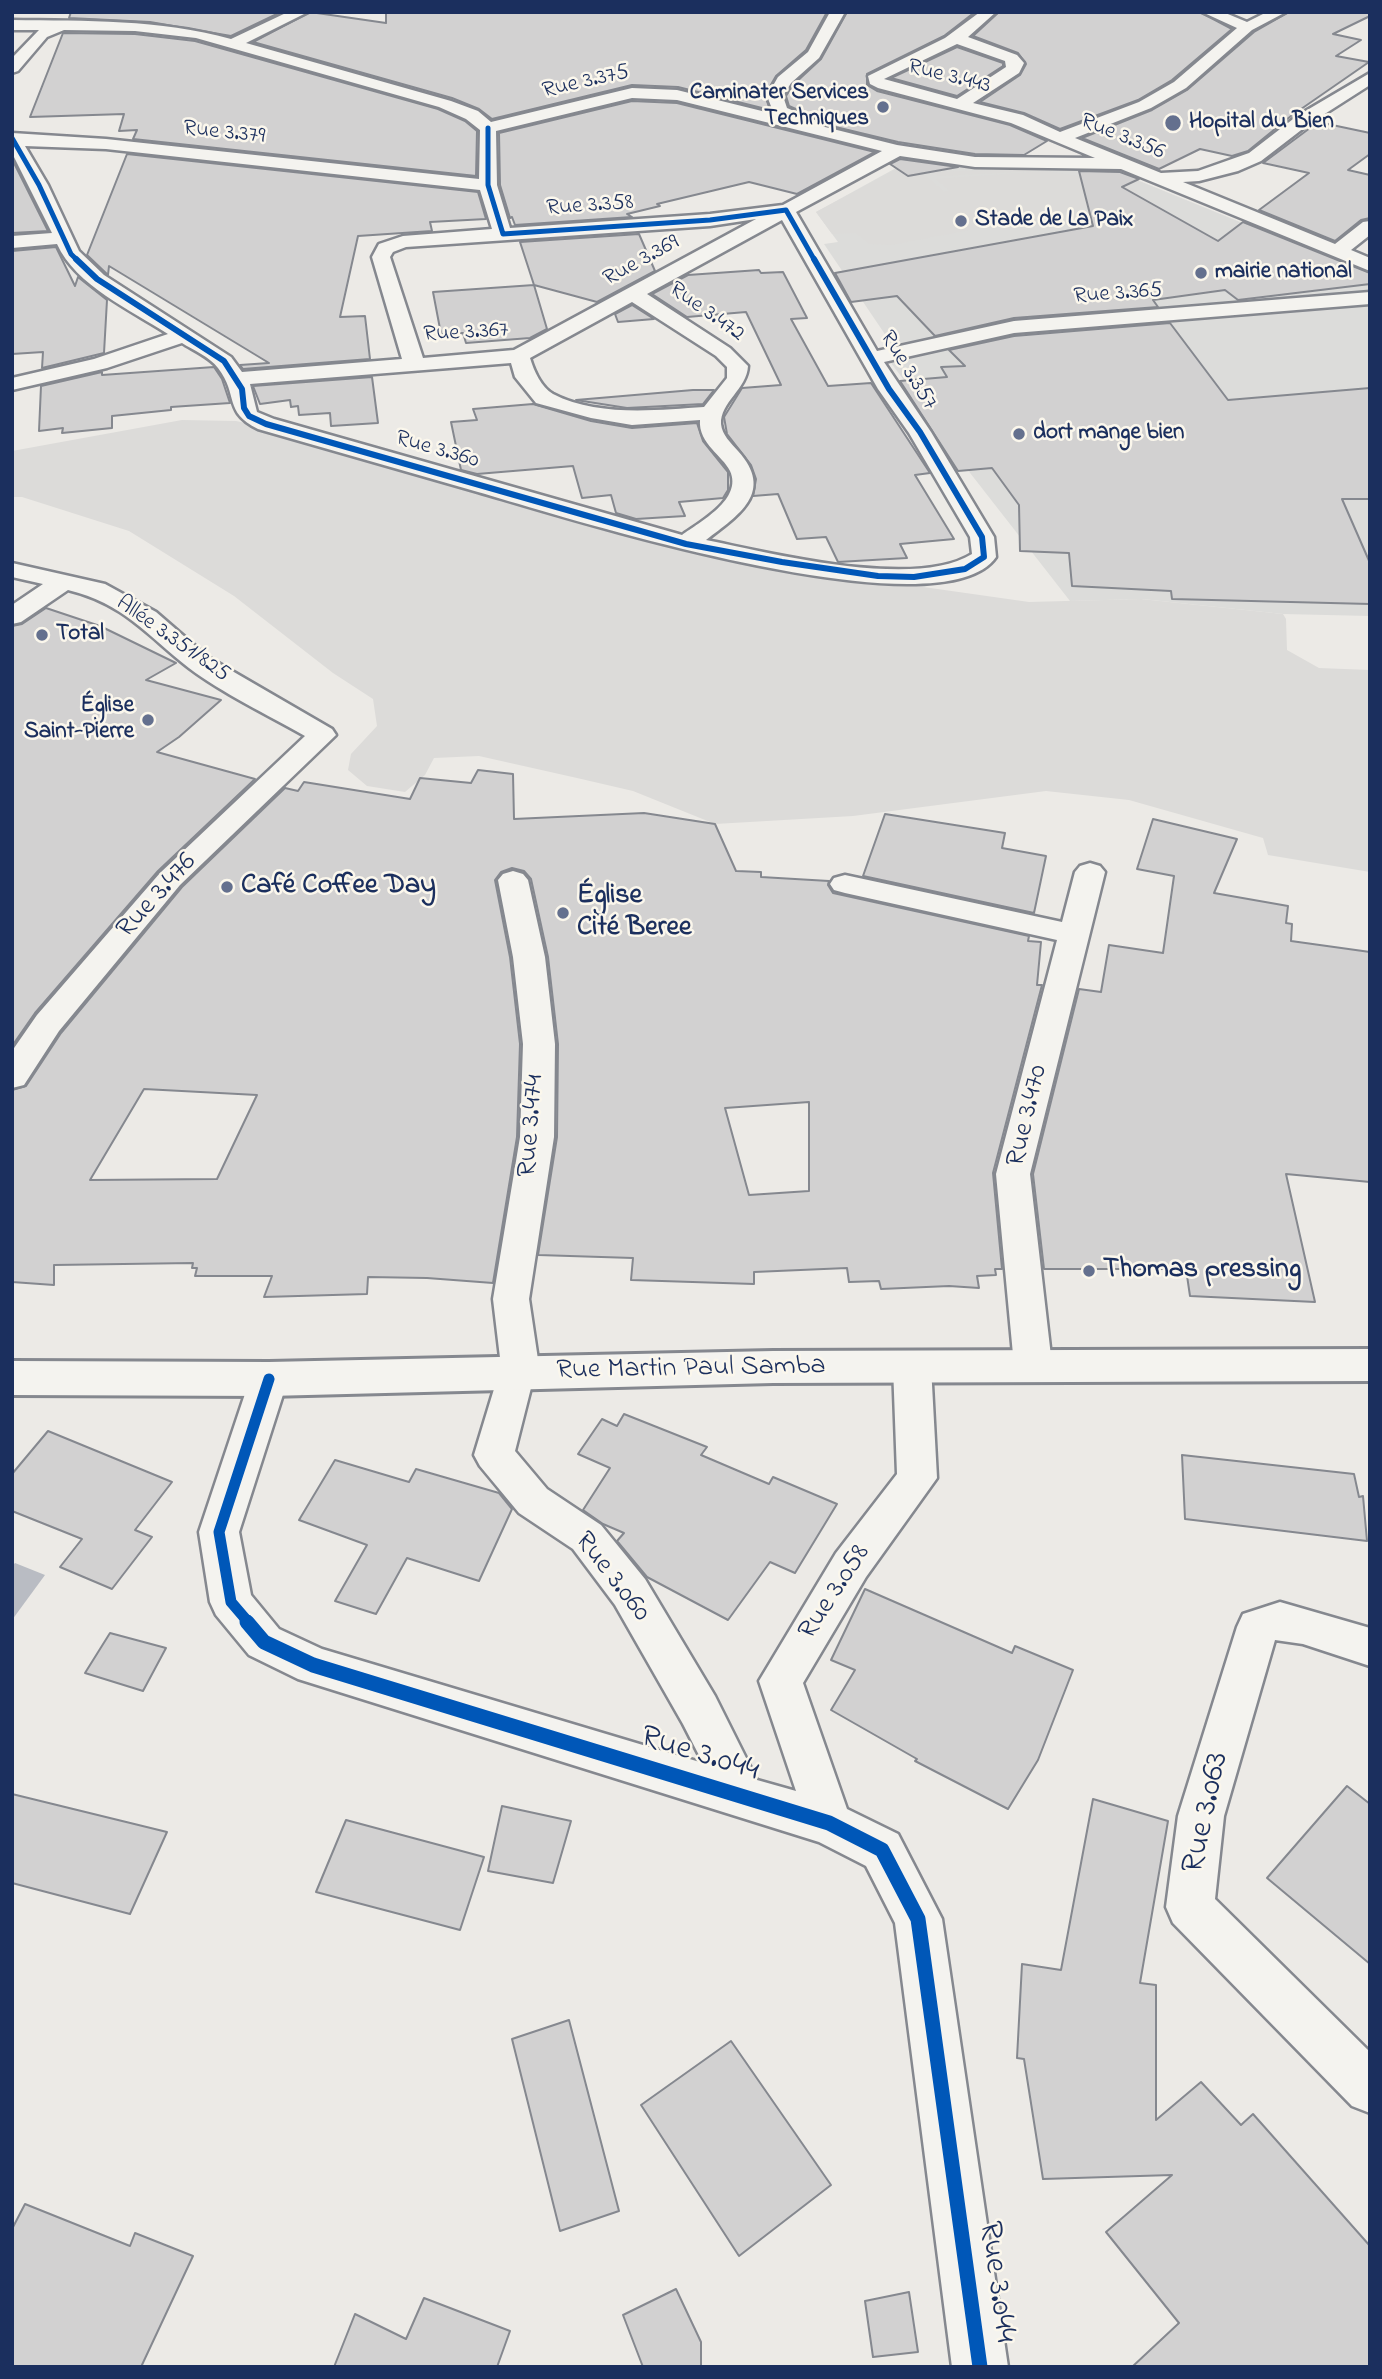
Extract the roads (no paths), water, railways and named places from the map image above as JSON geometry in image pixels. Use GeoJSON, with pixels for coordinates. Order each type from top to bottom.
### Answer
{"type":"FeatureCollection","features":[{"type":"Feature","properties":{"kind":"main road","name":"Rue Martin Paul Samba"},"geometry":{"type":"LineString","coordinates":[[12,1378],[269,1380],[912,1366],[1370,1365]]}},
{"type":"Feature","properties":{"kind":"street"},"geometry":{"type":"LineString","coordinates":[[232,44],[301,12]]}},
{"type":"Feature","properties":{"kind":"street"},"geometry":{"type":"LineString","coordinates":[[838,12],[814,55],[779,88],[775,96],[780,111],[794,119],[856,139]]}},
{"type":"Feature","properties":{"kind":"street","name":"Rue 3.443"},"geometry":{"type":"LineString","coordinates":[[989,12],[976,26],[876,76],[876,81],[1017,118],[1060,138]]}},
{"type":"Feature","properties":{"kind":"street"},"geometry":{"type":"LineString","coordinates":[[1209,12],[1247,27]]}},
{"type":"Feature","properties":{"kind":"street","name":"Rue 3.356"},"geometry":{"type":"LineString","coordinates":[[1060,138],[1145,105],[1180,85],[1247,27],[1279,12]]}},
{"type":"Feature","properties":{"kind":"street"},"geometry":{"type":"LineString","coordinates":[[12,68],[42,33],[65,24]]}},
{"type":"Feature","properties":{"kind":"street"},"geometry":{"type":"LineString","coordinates":[[12,25],[135,26],[197,34],[445,104],[472,115],[488,128],[488,185],[503,234]]}},
{"type":"Feature","properties":{"kind":"street"},"geometry":{"type":"LineString","coordinates":[[956,38],[1011,58],[1016,63],[1013,70],[960,104]]}},
{"type":"Feature","properties":{"kind":"street"},"geometry":{"type":"LineString","coordinates":[[1160,179],[1199,176],[1255,157],[1303,120],[1370,78]]}},
{"type":"Feature","properties":{"kind":"street","name":"Rue 3.375"},"geometry":{"type":"LineString","coordinates":[[488,128],[632,93],[654,92],[677,95],[897,150],[975,162],[1128,164]]}},
{"type":"Feature","properties":{"kind":"street","name":"Rue 3.356"},"geometry":{"type":"LineString","coordinates":[[1060,138],[1370,265]]}},
{"type":"Feature","properties":{"kind":"street","name":"Rue 3.379"},"geometry":{"type":"LineString","coordinates":[[13,139],[106,144],[488,185]]}},
{"type":"Feature","properties":{"kind":"street","name":"Rue 3.360"},"geometry":{"type":"LineString","coordinates":[[13,139],[39,185],[71,254],[97,279],[224,361],[237,379],[249,416],[266,424],[686,544],[782,562],[878,576],[914,577],[965,569],[984,557]]}},
{"type":"Feature","properties":{"kind":"street","name":"Rue 3.369"},"geometry":{"type":"LineString","coordinates":[[520,356],[897,150]]}},
{"type":"Feature","properties":{"kind":"street","name":"Rue 3.358"},"geometry":{"type":"LineString","coordinates":[[414,363],[381,257],[386,248],[403,242],[710,220],[786,210]]}},
{"type":"Feature","properties":{"kind":"street","name":"Rue 3.357"},"geometry":{"type":"LineString","coordinates":[[786,210],[889,389],[926,441],[982,537],[984,557]]}},
{"type":"Feature","properties":{"kind":"street"},"geometry":{"type":"LineString","coordinates":[[1336,252],[1370,226]]}},
{"type":"Feature","properties":{"kind":"street"},"geometry":{"type":"LineString","coordinates":[[12,242],[64,239]]}},
{"type":"Feature","properties":{"kind":"street","name":"Rue 3.472"},"geometry":{"type":"LineString","coordinates":[[634,295],[723,352],[738,366],[737,378],[711,412]]}},
{"type":"Feature","properties":{"kind":"street","name":"Rue 3.365"},"geometry":{"type":"LineString","coordinates":[[872,358],[1014,327],[1370,298]]}},
{"type":"Feature","properties":{"kind":"street"},"geometry":{"type":"LineString","coordinates":[[12,384],[100,364],[184,335]]}},
{"type":"Feature","properties":{"kind":"street","name":"Rue 3.367"},"geometry":{"type":"LineString","coordinates":[[237,379],[520,356],[526,376],[544,398],[591,412],[632,418],[711,412]]}},
{"type":"Feature","properties":{"kind":"street"},"geometry":{"type":"LineString","coordinates":[[686,544],[730,509],[743,489],[742,470],[733,456],[713,439],[707,425],[711,412]]}},
{"type":"Feature","properties":{"kind":"street","name":"Allée 3.351/825"},"geometry":{"type":"LineString","coordinates":[[12,570],[96,589],[147,617],[199,663],[322,735]]}},
{"type":"Feature","properties":{"kind":"street"},"geometry":{"type":"LineString","coordinates":[[12,617],[65,581]]}},
{"type":"Feature","properties":{"kind":"street","name":"Rue 3.476"},"geometry":{"type":"LineString","coordinates":[[12,1077],[48,1023],[170,879],[322,735]]}},
{"type":"Feature","properties":{"kind":"street","name":"Rue 3.470"},"geometry":{"type":"LineString","coordinates":[[1033,1365],[1013,1174],[1090,872]]}},
{"type":"Feature","properties":{"kind":"street","name":"Rue 3.474"},"geometry":{"type":"LineString","coordinates":[[513,880],[529,957],[539,1044],[537,1137],[512,1299],[519,1374]]}},
{"type":"Feature","properties":{"kind":"street"},"geometry":{"type":"LineString","coordinates":[[845,884],[1074,934]]}},
{"type":"Feature","properties":{"kind":"street","name":"Rue 3.058"},"geometry":{"type":"LineString","coordinates":[[829,1823],[781,1681],[851,1565],[917,1478],[912,1366]]}},
{"type":"Feature","properties":{"kind":"street","name":"Rue 3.060"},"geometry":{"type":"LineString","coordinates":[[519,1374],[494,1455],[533,1501],[587,1537],[630,1592],[699,1710],[742,1796]]}},
{"type":"Feature","properties":{"kind":"street","name":"Rue 3.044"},"geometry":{"type":"LineString","coordinates":[[269,1380],[219,1532],[231,1602],[264,1642],[313,1665],[829,1823],[882,1850],[918,1919],[980,2367]]}},
{"type":"Feature","properties":{"kind":"street","name":"Rue 3.063"},"geometry":{"type":"LineString","coordinates":[[1370,1647],[1280,1620],[1258,1627],[1200,1816],[1190,1907],[1370,2088]]}},
{"type":"Feature","properties":{"kind":"place","name":"Caminater Services Techniques"},"geometry":{"type":"Point","coordinates":[883,107]}},
{"type":"Feature","properties":{"kind":"place","name":"Hopital du Bien"},"geometry":{"type":"Point","coordinates":[1173,123]}},
{"type":"Feature","properties":{"kind":"place","name":"Stade de La Paix"},"geometry":{"type":"Point","coordinates":[961,221]}},
{"type":"Feature","properties":{"kind":"place","name":"mairie national"},"geometry":{"type":"Point","coordinates":[1201,273]}},
{"type":"Feature","properties":{"kind":"place","name":"dort mange bien"},"geometry":{"type":"Point","coordinates":[1019,434]}},
{"type":"Feature","properties":{"kind":"place","name":"Total"},"geometry":{"type":"Point","coordinates":[42,635]}},
{"type":"Feature","properties":{"kind":"place","name":"Église Saint-Pierre"},"geometry":{"type":"Point","coordinates":[148,720]}},
{"type":"Feature","properties":{"kind":"place","name":"Café Coffee Day"},"geometry":{"type":"Point","coordinates":[227,887]}},
{"type":"Feature","properties":{"kind":"place","name":"Église Cité Beree"},"geometry":{"type":"Point","coordinates":[563,913]}},
{"type":"Feature","properties":{"kind":"place","name":"Thomas pressing"},"geometry":{"type":"Point","coordinates":[1089,1271]}}]}
